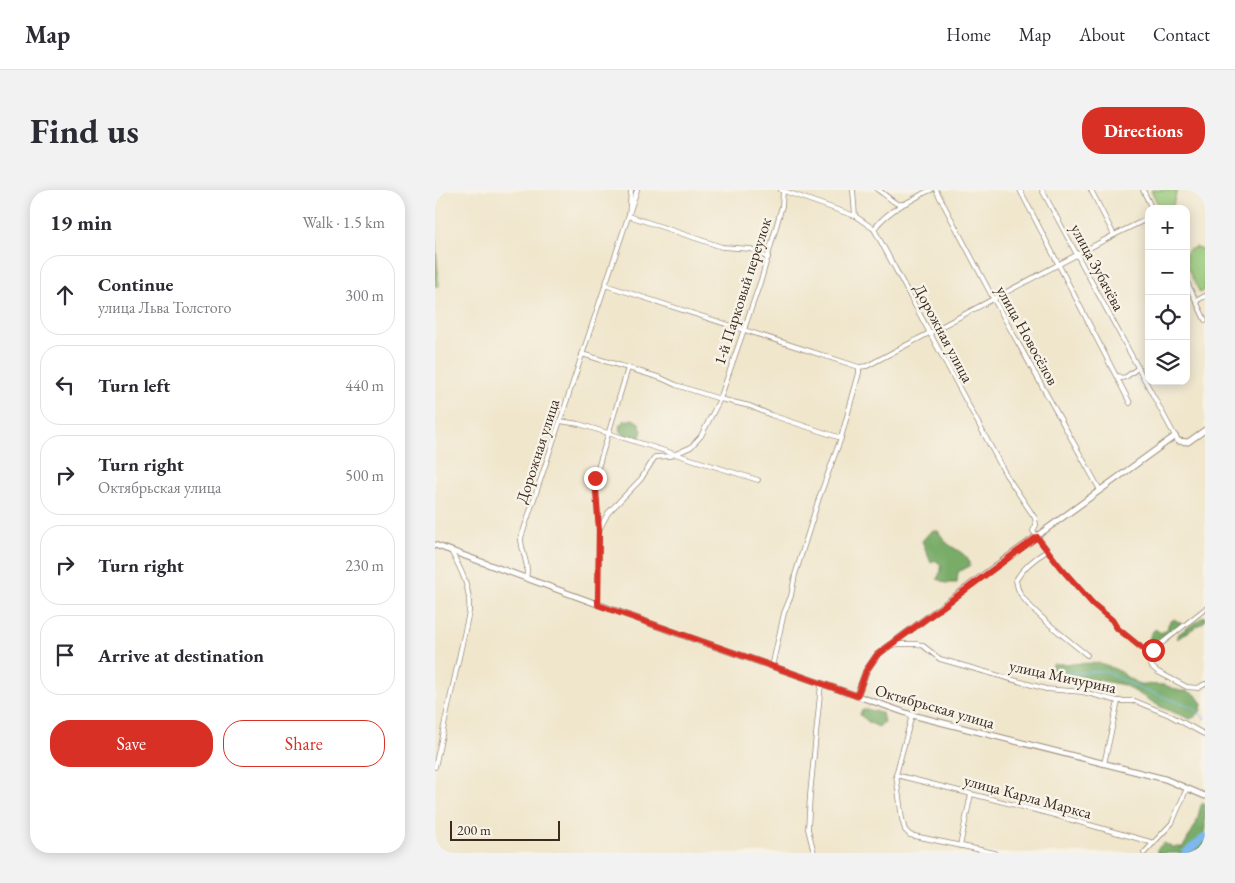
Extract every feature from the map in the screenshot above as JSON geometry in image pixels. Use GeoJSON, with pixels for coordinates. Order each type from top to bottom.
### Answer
{"type":"FeatureCollection","features":[{"type":"Feature","properties":{"kind":"street"},"geometry":{"type":"LineString","coordinates":[[631,190],[629,216],[722,247],[751,249],[767,258]]}},
{"type":"Feature","properties":{"kind":"street","name":"Дорожная улица"},"geometry":{"type":"LineString","coordinates":[[526,578],[528,568],[521,538],[637,190]]}},
{"type":"Feature","properties":{"kind":"street","name":"Дорожная улица"},"geometry":{"type":"LineString","coordinates":[[783,190],[855,216],[874,229],[1006,475],[1035,518],[1036,525],[1033,531],[1037,537]]}},
{"type":"Feature","properties":{"kind":"street","name":"1-й Парковый переулок"},"geometry":{"type":"LineString","coordinates":[[675,455],[691,446],[701,436],[720,399],[745,329],[767,258],[782,206],[783,190]]}},
{"type":"Feature","properties":{"kind":"street"},"geometry":{"type":"LineString","coordinates":[[853,190],[855,216]]}},
{"type":"Feature","properties":{"kind":"street"},"geometry":{"type":"LineString","coordinates":[[878,190],[899,204],[904,204]]}},
{"type":"Feature","properties":{"kind":"street"},"geometry":{"type":"LineString","coordinates":[[874,229],[879,220],[889,213],[926,191],[931,190]]}},
{"type":"Feature","properties":{"kind":"street","name":"улица Новосёлов"},"geometry":{"type":"LineString","coordinates":[[936,190],[993,298],[1100,490]]}},
{"type":"Feature","properties":{"kind":"street","name":"улица Зубачёва"},"geometry":{"type":"LineString","coordinates":[[1020,190],[1131,403]]}},
{"type":"Feature","properties":{"kind":"street","name":"улица Зубачёва"},"geometry":{"type":"LineString","coordinates":[[1042,190],[1175,436]]}},
{"type":"Feature","properties":{"kind":"street"},"geometry":{"type":"LineString","coordinates":[[1091,190],[1114,235]]}},
{"type":"Feature","properties":{"kind":"street"},"geometry":{"type":"LineString","coordinates":[[1143,190],[1150,205]]}},
{"type":"Feature","properties":{"kind":"street"},"geometry":{"type":"LineString","coordinates":[[605,285],[859,367],[873,364],[993,298],[1145,220]]}},
{"type":"Feature","properties":{"kind":"street"},"geometry":{"type":"LineString","coordinates":[[1190,288],[1205,320]]}},
{"type":"Feature","properties":{"kind":"street"},"geometry":{"type":"LineString","coordinates":[[1196,301],[1205,296]]}},
{"type":"Feature","properties":{"kind":"street"},"geometry":{"type":"LineString","coordinates":[[582,354],[661,378],[676,385],[720,399],[750,406],[771,415],[841,438]]}},
{"type":"Feature","properties":{"kind":"street"},"geometry":{"type":"LineString","coordinates":[[772,667],[795,575],[819,498],[841,438],[859,367]]}},
{"type":"Feature","properties":{"kind":"street"},"geometry":{"type":"LineString","coordinates":[[598,605],[599,530],[595,478],[628,368]]}},
{"type":"Feature","properties":{"kind":"street"},"geometry":{"type":"LineString","coordinates":[[1116,375],[1121,378],[1126,377],[1138,368]]}},
{"type":"Feature","properties":{"kind":"street"},"geometry":{"type":"LineString","coordinates":[[560,421],[579,424],[757,480]]}},
{"type":"Feature","properties":{"kind":"street"},"geometry":{"type":"LineString","coordinates":[[857,696],[870,664],[888,647],[1175,436],[1178,441],[1188,442],[1205,430]]}},
{"type":"Feature","properties":{"kind":"street"},"geometry":{"type":"LineString","coordinates":[[599,530],[608,513],[641,479],[655,457],[675,455]]}},
{"type":"Feature","properties":{"kind":"street"},"geometry":{"type":"LineString","coordinates":[[1037,537],[1093,604],[1112,620],[1117,628],[1143,649],[1152,667],[1187,687],[1198,688],[1205,684]]}},
{"type":"Feature","properties":{"kind":"street","name":"Октябрьская улица"},"geometry":{"type":"LineString","coordinates":[[435,546],[772,667],[912,715],[1165,779],[1205,796]]}},
{"type":"Feature","properties":{"kind":"street"},"geometry":{"type":"LineString","coordinates":[[435,767],[470,601],[464,574],[451,551]]}},
{"type":"Feature","properties":{"kind":"street"},"geometry":{"type":"LineString","coordinates":[[1047,551],[1038,556],[1020,573],[1016,580],[1019,591],[1024,599],[1087,656]]}},
{"type":"Feature","properties":{"kind":"street"},"geometry":{"type":"LineString","coordinates":[[1148,660],[1153,650],[1205,609]]}},
{"type":"Feature","properties":{"kind":"street","name":"улица Мичурина"},"geometry":{"type":"LineString","coordinates":[[888,647],[897,644],[917,644],[940,659],[995,675],[1046,688],[1083,692],[1118,701],[1135,701],[1169,715],[1204,734]]}},
{"type":"Feature","properties":{"kind":"street"},"geometry":{"type":"LineString","coordinates":[[1143,649],[1153,650]]}},
{"type":"Feature","properties":{"kind":"street"},"geometry":{"type":"LineString","coordinates":[[814,853],[808,828],[821,684]]}},
{"type":"Feature","properties":{"kind":"street"},"geometry":{"type":"LineString","coordinates":[[1104,764],[1118,701]]}},
{"type":"Feature","properties":{"kind":"street"},"geometry":{"type":"LineString","coordinates":[[912,715],[896,775],[902,819],[907,834],[995,853]]}},
{"type":"Feature","properties":{"kind":"street","name":"улица Карла Маркса"},"geometry":{"type":"LineString","coordinates":[[896,775],[1047,813],[1154,844]]}},
{"type":"Feature","properties":{"kind":"street"},"geometry":{"type":"LineString","coordinates":[[1144,853],[1172,823],[1187,788]]}},
{"type":"Feature","properties":{"kind":"street"},"geometry":{"type":"LineString","coordinates":[[961,846],[971,794]]}},
{"type":"Feature","properties":{"kind":"green space"},"geometry":{"type":"Polygon","coordinates":[[[1151,190],[1177,190],[1173,205],[1158,205],[1151,190]]]}},
{"type":"Feature","properties":{"kind":"green space"},"geometry":{"type":"Polygon","coordinates":[[[435,232],[439,286],[435,286],[435,232]]]}},
{"type":"Feature","properties":{"kind":"green space"},"geometry":{"type":"Polygon","coordinates":[[[1196,247],[1205,250],[1205,290],[1200,293],[1190,273],[1190,250],[1196,247]]]}},
{"type":"Feature","properties":{"kind":"green space"},"geometry":{"type":"Polygon","coordinates":[[[633,419],[639,423],[642,431],[639,439],[626,436],[619,426],[624,421],[633,419]]]}},
{"type":"Feature","properties":{"kind":"green space"},"geometry":{"type":"Polygon","coordinates":[[[931,531],[938,531],[948,544],[968,559],[970,566],[958,572],[957,583],[946,583],[937,579],[941,571],[941,565],[935,560],[931,563],[922,541],[931,531]]]}},
{"type":"Feature","properties":{"kind":"green space"},"geometry":{"type":"Polygon","coordinates":[[[1204,616],[1205,621],[1177,639],[1177,635],[1204,616]]]}},
{"type":"Feature","properties":{"kind":"green space"},"geometry":{"type":"Polygon","coordinates":[[[1174,619],[1182,624],[1152,648],[1146,647],[1155,629],[1161,633],[1168,628],[1168,624],[1174,619]]]}},
{"type":"Feature","properties":{"kind":"green space"},"geometry":{"type":"Polygon","coordinates":[[[1100,663],[1120,671],[1139,684],[1165,685],[1196,695],[1202,704],[1200,711],[1190,719],[1161,707],[1124,685],[1087,678],[1057,676],[1051,670],[1053,664],[1100,663]]]}},
{"type":"Feature","properties":{"kind":"green space"},"geometry":{"type":"Polygon","coordinates":[[[866,709],[882,713],[884,722],[879,727],[860,715],[861,711],[866,709]]]}},
{"type":"Feature","properties":{"kind":"green space"},"geometry":{"type":"Polygon","coordinates":[[[1203,803],[1205,804],[1205,849],[1195,850],[1191,853],[1157,853],[1157,849],[1164,843],[1173,847],[1183,847],[1196,824],[1203,803]]]}},
{"type":"Feature","properties":{"kind":"waterway"},"geometry":{"type":"LineString","coordinates":[[1054,670],[1070,673],[1104,671],[1144,690],[1193,707],[1205,719]]}},
{"type":"Feature","properties":{"kind":"waterway"},"geometry":{"type":"LineString","coordinates":[[1185,853],[1205,837]]}},
{"type":"Feature","properties":{"kind":"route"},"geometry":{"type":"LineString","coordinates":[[595,478],[594,485],[599,530],[598,605],[857,696],[866,671],[877,655],[1037,537],[1060,567],[1093,604],[1112,620],[1117,628],[1143,649],[1153,650]]}}]}
